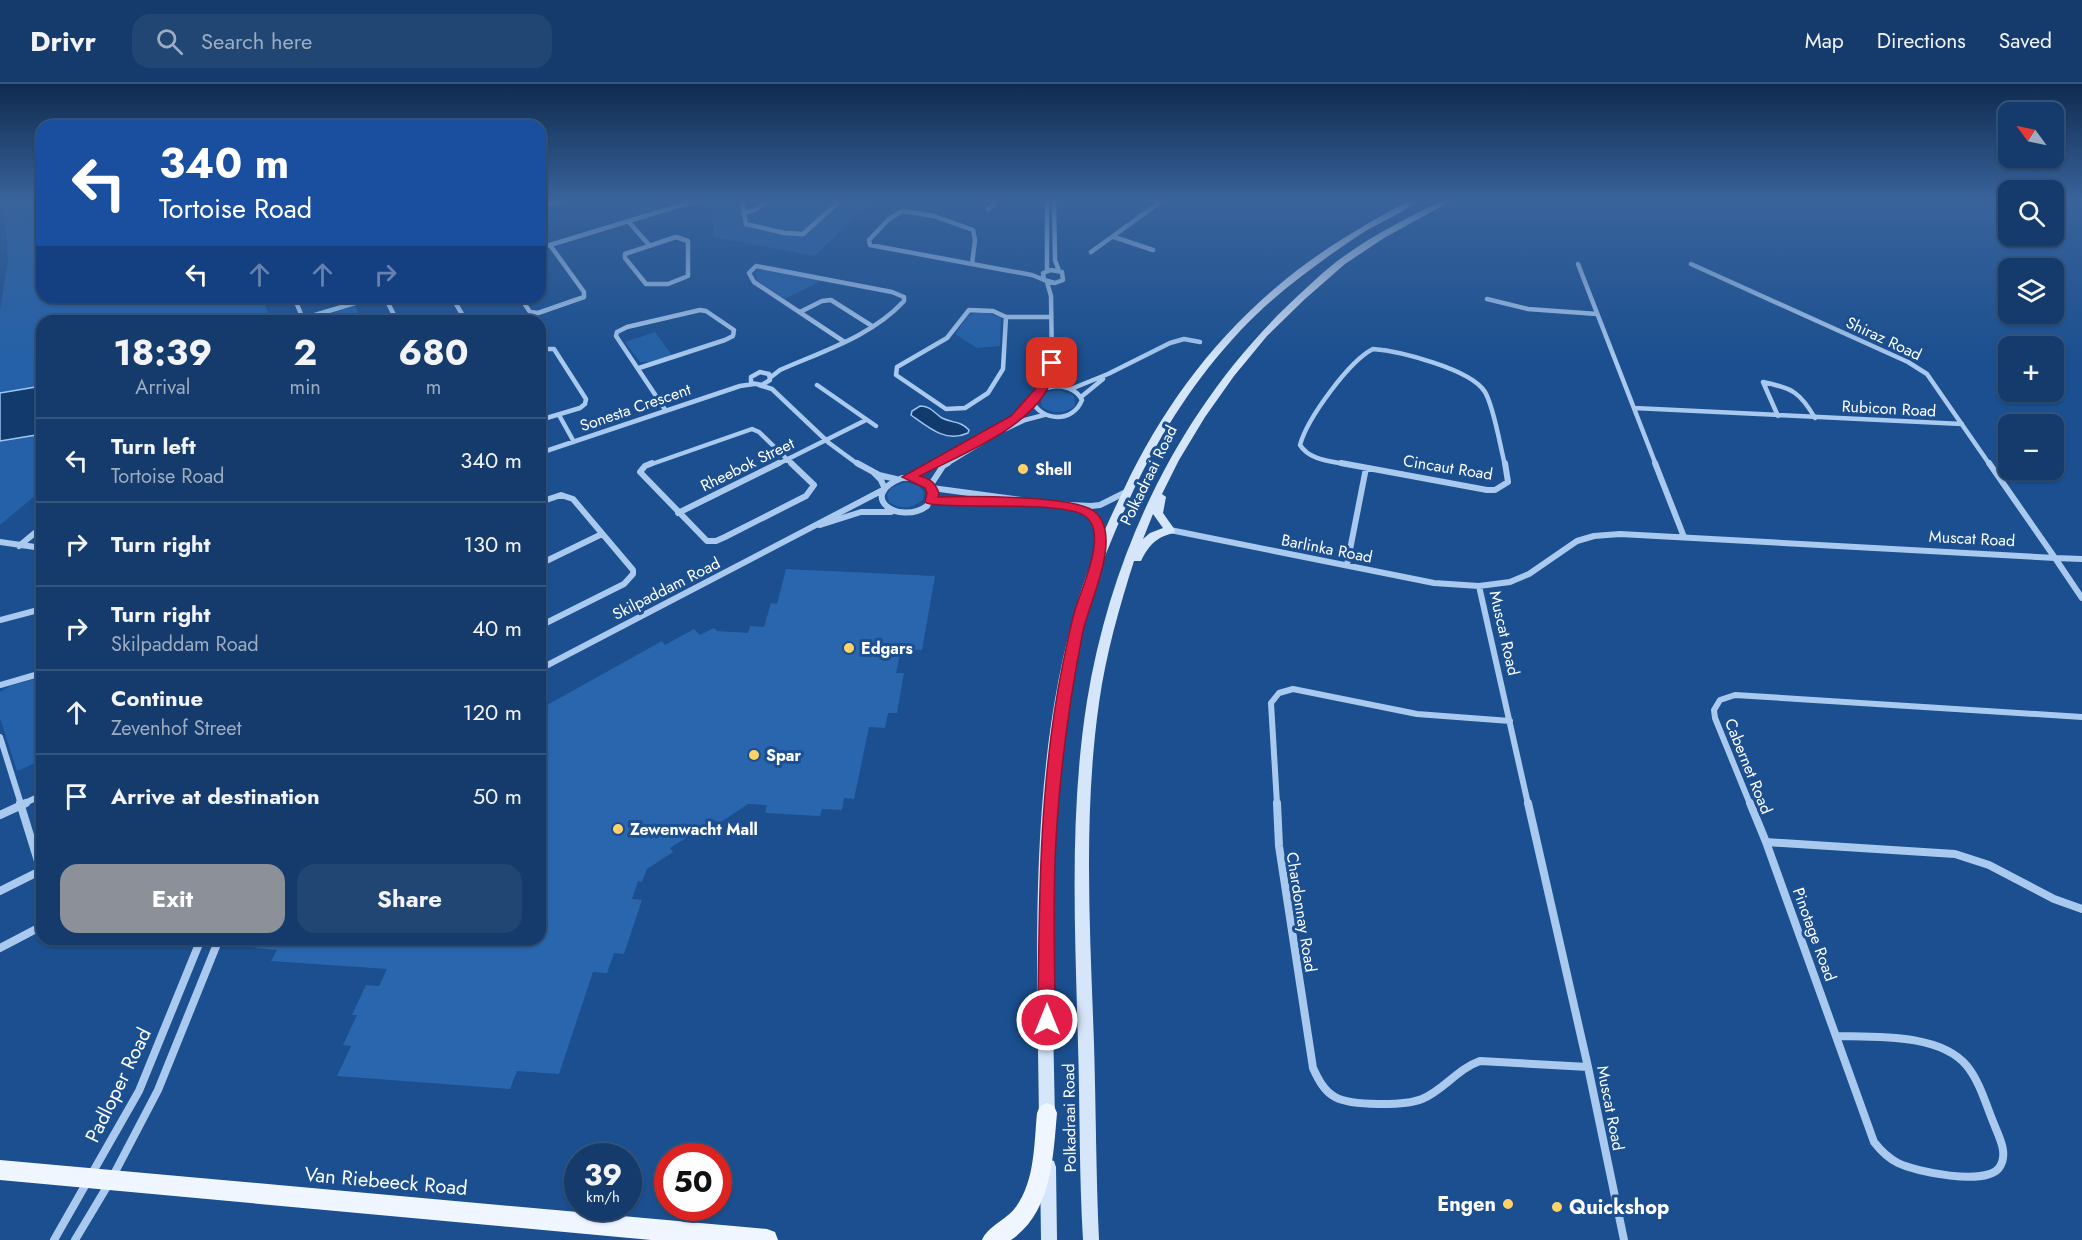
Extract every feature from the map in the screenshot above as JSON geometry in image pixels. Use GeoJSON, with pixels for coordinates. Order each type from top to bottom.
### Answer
{"type":"FeatureCollection","features":[{"type":"Feature","properties":{"kind":"main road","name":"Polkadraai Road"},"geometry":{"type":"LineString","coordinates":[[1049,1240],[1047,862],[1053,774],[1060,716],[1078,622],[1100,554],[1126,492],[1153,439],[1185,389],[1237,327],[1323,254]]}},
{"type":"Feature","properties":{"kind":"main road","name":"Polkadraai Road"},"geometry":{"type":"LineString","coordinates":[[1091,1240],[1082,940],[1084,821],[1091,729],[1102,655],[1114,609],[1137,539],[1173,458],[1197,418],[1223,382],[1283,314],[1354,254]]}},
{"type":"Feature","properties":{"kind":"main road"},"geometry":{"type":"LineString","coordinates":[[1114,609],[1140,549],[1156,534],[1170,530],[1159,517],[1157,509],[1170,476],[1173,458]]}},
{"type":"Feature","properties":{"kind":"main road"},"geometry":{"type":"LineString","coordinates":[[993,1240],[1016,1223],[1034,1200],[1047,1113]]}},
{"type":"Feature","properties":{"kind":"main road","name":"Van Riebeeck Road"},"geometry":{"type":"LineString","coordinates":[[0,1170],[767,1240]]}},
{"type":"Feature","properties":{"kind":"street"},"geometry":{"type":"LineString","coordinates":[[524,303],[530,312],[538,314],[584,297],[584,292],[556,254]]}},
{"type":"Feature","properties":{"kind":"street"},"geometry":{"type":"LineString","coordinates":[[625,254],[644,283],[658,286],[686,278],[688,254]]}},
{"type":"Feature","properties":{"kind":"street"},"geometry":{"type":"LineString","coordinates":[[917,254],[1045,276],[1059,282]]}},
{"type":"Feature","properties":{"kind":"street"},"geometry":{"type":"LineString","coordinates":[[972,264],[973,254]]}},
{"type":"Feature","properties":{"kind":"street"},"geometry":{"type":"LineString","coordinates":[[1046,254],[1045,276],[1051,296],[1052,363],[1062,386]]}},
{"type":"Feature","properties":{"kind":"street"},"geometry":{"type":"LineString","coordinates":[[1051,296],[1064,277],[1054,260],[1054,254]]}},
{"type":"Feature","properties":{"kind":"street"},"geometry":{"type":"LineString","coordinates":[[1578,264],[1684,537]]}},
{"type":"Feature","properties":{"kind":"street","name":"Shiraz Road"},"geometry":{"type":"LineString","coordinates":[[1691,264],[1919,368],[1934,383],[2055,558]]}},
{"type":"Feature","properties":{"kind":"street"},"geometry":{"type":"LineString","coordinates":[[754,383],[769,377],[780,370],[843,340],[872,326],[894,314],[904,301],[904,297],[892,292],[762,266],[752,269],[750,278],[754,282],[843,340]]}},
{"type":"Feature","properties":{"kind":"street"},"geometry":{"type":"LineString","coordinates":[[1045,276],[1059,271]]}},
{"type":"Feature","properties":{"kind":"street"},"geometry":{"type":"LineString","coordinates":[[1487,299],[1509,307],[1532,311],[1597,314]]}},
{"type":"Feature","properties":{"kind":"street"},"geometry":{"type":"LineString","coordinates":[[800,312],[822,301],[831,300],[872,326]]}},
{"type":"Feature","properties":{"kind":"street"},"geometry":{"type":"LineString","coordinates":[[316,315],[355,303]]}},
{"type":"Feature","properties":{"kind":"street"},"geometry":{"type":"LineString","coordinates":[[639,368],[725,340],[733,336],[734,330],[702,310],[617,332],[616,336],[666,411]]}},
{"type":"Feature","properties":{"kind":"street"},"geometry":{"type":"LineString","coordinates":[[1006,317],[1003,369],[987,393],[965,408],[958,410],[946,408],[896,375],[897,367],[947,338],[969,310],[993,311],[1006,317],[1051,317]]}},
{"type":"Feature","properties":{"kind":"street"},"geometry":{"type":"LineString","coordinates":[[1071,389],[1170,343],[1184,339],[1200,342]]}},
{"type":"Feature","properties":{"kind":"street"},"geometry":{"type":"LineString","coordinates":[[546,349],[554,349],[586,399],[585,404],[580,408],[546,418]]}},
{"type":"Feature","properties":{"kind":"street","name":"Cincaut Road"},"geometry":{"type":"LineString","coordinates":[[1382,349],[1464,376],[1479,385],[1486,394],[1508,482],[1496,490],[1487,490],[1366,468],[1312,456],[1305,453],[1300,445],[1332,390],[1363,352],[1382,349]]}},
{"type":"Feature","properties":{"kind":"street"},"geometry":{"type":"LineString","coordinates":[[1041,390],[1052,363]]}},
{"type":"Feature","properties":{"kind":"street"},"geometry":{"type":"LineString","coordinates":[[754,383],[757,373],[769,377]]}},
{"type":"Feature","properties":{"kind":"street"},"geometry":{"type":"LineString","coordinates":[[1032,401],[1035,409],[1044,415],[1057,417],[1074,413],[1081,406],[1081,397],[1107,374]]}},
{"type":"Feature","properties":{"kind":"street"},"geometry":{"type":"LineString","coordinates":[[769,377],[772,389]]}},
{"type":"Feature","properties":{"kind":"street"},"geometry":{"type":"LineString","coordinates":[[1778,416],[1763,382],[1786,387],[1800,394],[1815,418]]}},
{"type":"Feature","properties":{"kind":"street"},"geometry":{"type":"LineString","coordinates":[[754,383],[772,389],[846,456],[872,471],[896,479]]}},
{"type":"Feature","properties":{"kind":"street","name":"Sonesta Crescent"},"geometry":{"type":"LineString","coordinates":[[546,451],[754,383]]}},
{"type":"Feature","properties":{"kind":"street"},"geometry":{"type":"LineString","coordinates":[[817,385],[876,426]]}},
{"type":"Feature","properties":{"kind":"street"},"geometry":{"type":"LineString","coordinates":[[882,489],[896,479],[908,477],[1000,429],[1018,416],[1041,390],[1062,386],[1071,389],[1081,397]]}},
{"type":"Feature","properties":{"kind":"street","name":"Rubicon Road"},"geometry":{"type":"LineString","coordinates":[[1634,408],[1962,424]]}},
{"type":"Feature","properties":{"kind":"street"},"geometry":{"type":"LineString","coordinates":[[559,415],[573,442]]}},
{"type":"Feature","properties":{"kind":"street"},"geometry":{"type":"LineString","coordinates":[[931,487],[939,470],[951,460],[1018,423],[1044,415]]}},
{"type":"Feature","properties":{"kind":"street","name":"Rheebok Street"},"geometry":{"type":"LineString","coordinates":[[678,513],[866,420]]}},
{"type":"Feature","properties":{"kind":"street"},"geometry":{"type":"LineString","coordinates":[[748,429],[759,432],[787,459],[814,485],[813,490],[712,542],[703,539],[640,472],[645,466],[748,429]]}},
{"type":"Feature","properties":{"kind":"street"},"geometry":{"type":"LineString","coordinates":[[1347,565],[1366,468]]}},
{"type":"Feature","properties":{"kind":"street"},"geometry":{"type":"LineString","coordinates":[[872,471],[881,480],[880,496],[883,506],[894,512],[915,512],[931,502],[1028,502],[1062,506],[1085,512],[1094,517],[1101,528],[1100,554]]}},
{"type":"Feature","properties":{"kind":"street"},"geometry":{"type":"LineString","coordinates":[[908,477],[925,481],[931,487],[933,493],[931,502]]}},
{"type":"Feature","properties":{"kind":"street"},"geometry":{"type":"LineString","coordinates":[[931,487],[954,492],[1009,497],[1028,502]]}},
{"type":"Feature","properties":{"kind":"street","name":"Skilpaddam Road"},"geometry":{"type":"LineString","coordinates":[[546,666],[882,489]]}},
{"type":"Feature","properties":{"kind":"street"},"geometry":{"type":"LineString","coordinates":[[1062,506],[1100,505],[1126,492]]}},
{"type":"Feature","properties":{"kind":"street"},"geometry":{"type":"LineString","coordinates":[[546,500],[561,495],[570,497],[633,570],[632,577],[624,584],[546,623]]}},
{"type":"Feature","properties":{"kind":"street","name":"Skilpaddam Road"},"geometry":{"type":"LineString","coordinates":[[805,531],[847,514],[872,510],[894,512]]}},
{"type":"Feature","properties":{"kind":"street","name":"Barlinka Road"},"geometry":{"type":"LineString","coordinates":[[1170,530],[1434,583],[1479,586]]}},
{"type":"Feature","properties":{"kind":"street"},"geometry":{"type":"LineString","coordinates":[[20,546],[36,532]]}},
{"type":"Feature","properties":{"kind":"street"},"geometry":{"type":"LineString","coordinates":[[546,561],[602,534]]}},
{"type":"Feature","properties":{"kind":"street","name":"Muscat Road"},"geometry":{"type":"LineString","coordinates":[[1624,1240],[1588,1067],[1479,586],[1509,582],[1529,574],[1577,541],[1594,536],[1620,534],[2082,560]]}},
{"type":"Feature","properties":{"kind":"street"},"geometry":{"type":"LineString","coordinates":[[0,542],[36,547]]}},
{"type":"Feature","properties":{"kind":"street"},"geometry":{"type":"LineString","coordinates":[[2055,558],[2082,598]]}},
{"type":"Feature","properties":{"kind":"street"},"geometry":{"type":"LineString","coordinates":[[0,620],[36,611]]}},
{"type":"Feature","properties":{"kind":"street"},"geometry":{"type":"LineString","coordinates":[[0,685],[36,675]]}},
{"type":"Feature","properties":{"kind":"street","name":"Chardonnay Road"},"geometry":{"type":"LineString","coordinates":[[1510,721],[1416,714],[1293,689],[1278,693],[1273,698],[1271,704],[1279,846],[1313,1068],[1322,1086],[1339,1099],[1410,1103],[1426,1098],[1469,1065],[1480,1061],[1588,1067]]}},
{"type":"Feature","properties":{"kind":"street","name":"Cabernet Road"},"geometry":{"type":"LineString","coordinates":[[1766,842],[1715,718],[1716,704],[1725,697],[1735,695],[2082,717]]}},
{"type":"Feature","properties":{"kind":"street"},"geometry":{"type":"LineString","coordinates":[[0,740],[36,853]]}},
{"type":"Feature","properties":{"kind":"street"},"geometry":{"type":"LineString","coordinates":[[0,815],[36,798]]}},
{"type":"Feature","properties":{"kind":"street"},"geometry":{"type":"LineString","coordinates":[[1766,842],[1955,854],[1989,865],[2054,899],[2082,909]]}},
{"type":"Feature","properties":{"kind":"street","name":"Pinotage Road"},"geometry":{"type":"LineString","coordinates":[[1766,842],[1874,1142],[1886,1156],[1909,1169],[1983,1177],[1994,1174],[2001,1167],[2004,1157],[2002,1144],[1968,1066],[1953,1053],[1931,1043],[1836,1036]]}},
{"type":"Feature","properties":{"kind":"street"},"geometry":{"type":"LineString","coordinates":[[0,891],[36,875]]}},
{"type":"Feature","properties":{"kind":"street"},"geometry":{"type":"LineString","coordinates":[[0,948],[36,929]]}},
{"type":"Feature","properties":{"kind":"street","name":"Padloper Road"},"geometry":{"type":"LineString","coordinates":[[75,1240],[199,945]]}},
{"type":"Feature","properties":{"kind":"street","name":"Padloper Road"},"geometry":{"type":"LineString","coordinates":[[54,1240],[152,1108],[217,945]]}},
{"type":"Feature","properties":{"kind":"shaded area"},"geometry":{"type":"Polygon","coordinates":[[[8,254],[36,254],[36,303],[264,303],[269,315],[36,315],[36,495],[0,525],[0,310],[8,254]]]}},
{"type":"Feature","properties":{"kind":"shaded area"},"geometry":{"type":"Polygon","coordinates":[[[760,269],[823,280],[785,299],[758,281],[755,272],[760,269]]]}},
{"type":"Feature","properties":{"kind":"shaded area"},"geometry":{"type":"Polygon","coordinates":[[[355,306],[359,315],[324,315],[355,306]]]}},
{"type":"Feature","properties":{"kind":"shaded area"},"geometry":{"type":"Polygon","coordinates":[[[980,311],[1001,317],[1000,346],[977,348],[955,334],[969,315],[980,311]]]}},
{"type":"Feature","properties":{"kind":"shaded area"},"geometry":{"type":"Polygon","coordinates":[[[655,332],[672,355],[650,362],[640,362],[625,342],[655,332]]]}},
{"type":"Feature","properties":{"kind":"shaded area"},"geometry":{"type":"Polygon","coordinates":[[[36,387],[36,435],[0,441],[0,393],[36,387]]]}},
{"type":"Feature","properties":{"kind":"shaded area"},"geometry":{"type":"Polygon","coordinates":[[[1060,390],[1074,396],[1075,406],[1067,411],[1059,412],[1042,407],[1040,399],[1047,392],[1060,390]]]}},
{"type":"Feature","properties":{"kind":"shaded area"},"geometry":{"type":"Polygon","coordinates":[[[920,406],[930,408],[942,418],[963,425],[969,430],[968,433],[952,436],[938,433],[911,415],[912,411],[920,406]]]}},
{"type":"Feature","properties":{"kind":"shaded area"},"geometry":{"type":"Polygon","coordinates":[[[905,482],[919,486],[924,492],[923,499],[907,507],[889,502],[887,495],[891,488],[905,482]]]}},
{"type":"Feature","properties":{"kind":"shaded area"},"geometry":{"type":"Polygon","coordinates":[[[36,679],[36,763],[17,771],[0,718],[0,692],[10,686],[36,679]]]}},
{"type":"Feature","properties":{"kind":"building","name":"Zewenwacht Mall"},"geometry":{"type":"Polygon","coordinates":[[[786,569],[935,576],[922,650],[901,649],[896,673],[904,673],[897,713],[888,713],[885,728],[869,727],[854,799],[844,798],[842,810],[822,809],[820,816],[765,813],[767,805],[748,804],[718,824],[715,820],[670,848],[673,852],[647,869],[642,882],[638,881],[632,899],[642,900],[624,954],[614,953],[607,973],[593,972],[559,1074],[517,1071],[510,1089],[337,1076],[351,1046],[343,1045],[357,1015],[352,1015],[366,985],[379,986],[387,969],[271,961],[277,950],[255,948],[257,945],[546,945],[546,706],[662,641],[665,645],[694,629],[700,635],[714,628],[717,631],[748,633],[750,626],[764,627],[771,603],[777,604],[786,569]]]}},
{"type":"Feature","properties":{"kind":"place","name":"Shell"},"geometry":{"type":"Point","coordinates":[1023,469]}},
{"type":"Feature","properties":{"kind":"place","name":"Edgars"},"geometry":{"type":"Point","coordinates":[849,648]}},
{"type":"Feature","properties":{"kind":"place","name":"Spar"},"geometry":{"type":"Point","coordinates":[754,755]}},
{"type":"Feature","properties":{"kind":"place","name":"Zewenwacht Mall"},"geometry":{"type":"Point","coordinates":[618,829]}},
{"type":"Feature","properties":{"kind":"place","name":"Engen"},"geometry":{"type":"Point","coordinates":[1508,1204]}},
{"type":"Feature","properties":{"kind":"place","name":"Quickshop"},"geometry":{"type":"Point","coordinates":[1557,1207]}},
{"type":"Feature","properties":{"kind":"route"},"geometry":{"type":"LineString","coordinates":[[1047,1020],[1047,862],[1053,774],[1067,679],[1081,611],[1100,554],[1101,528],[1090,513],[1062,506],[1028,502],[965,500],[931,502],[932,488],[925,481],[908,477],[1015,419],[1041,390],[1052,363]]}}]}
